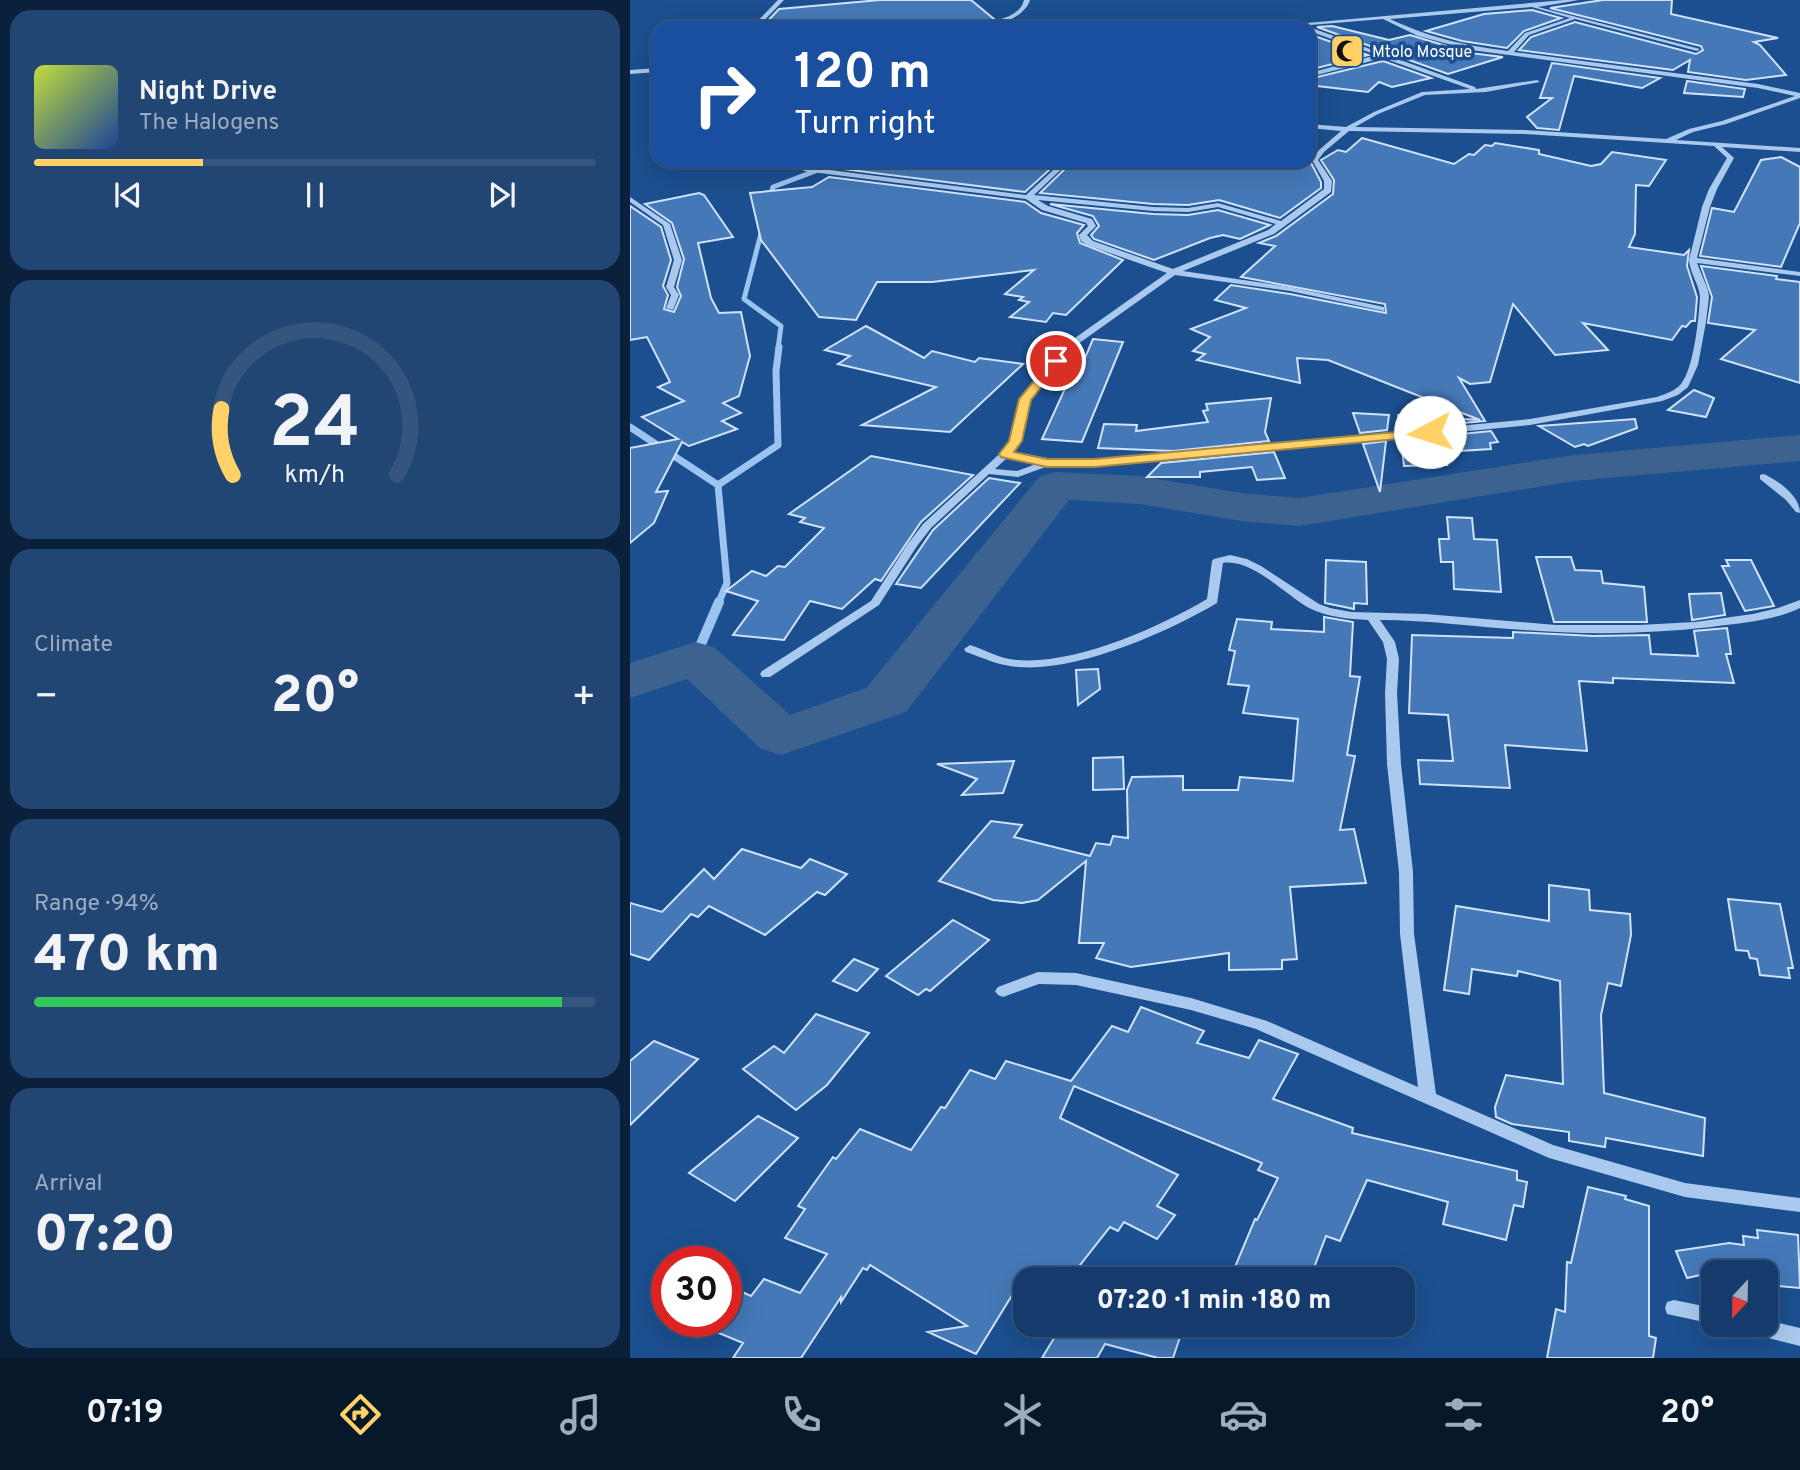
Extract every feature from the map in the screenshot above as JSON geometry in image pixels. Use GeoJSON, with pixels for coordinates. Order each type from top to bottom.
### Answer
{"type":"FeatureCollection","features":[{"type":"Feature","properties":{"kind":"street"},"geometry":{"type":"LineString","coordinates":[[761,21],[781,0]]}},
{"type":"Feature","properties":{"kind":"street"},"geometry":{"type":"LineString","coordinates":[[998,21],[1018,14],[1025,8],[1027,0]]}},
{"type":"Feature","properties":{"kind":"street"},"geometry":{"type":"LineString","coordinates":[[1316,26],[1382,17],[1576,0]]}},
{"type":"Feature","properties":{"kind":"street"},"geometry":{"type":"LineString","coordinates":[[1488,2],[1500,8]]}},
{"type":"Feature","properties":{"kind":"street"},"geometry":{"type":"LineString","coordinates":[[1530,6],[1575,19],[1632,30],[1697,49]]}},
{"type":"Feature","properties":{"kind":"street"},"geometry":{"type":"LineString","coordinates":[[1382,17],[1434,40],[1510,53],[1758,86],[1800,96]]}},
{"type":"Feature","properties":{"kind":"street"},"geometry":{"type":"LineString","coordinates":[[1510,53],[1527,34],[1575,19]]}},
{"type":"Feature","properties":{"kind":"street"},"geometry":{"type":"LineString","coordinates":[[1316,31],[1382,56],[1423,68],[1477,91]]}},
{"type":"Feature","properties":{"kind":"street"},"geometry":{"type":"LineString","coordinates":[[1316,73],[1382,56]]}},
{"type":"Feature","properties":{"kind":"street"},"geometry":{"type":"LineString","coordinates":[[630,72],[651,70]]}},
{"type":"Feature","properties":{"kind":"street"},"geometry":{"type":"LineString","coordinates":[[1316,159],[1347,130],[1376,113],[1424,93],[1477,91],[1537,82]]}},
{"type":"Feature","properties":{"kind":"street"},"geometry":{"type":"LineString","coordinates":[[1667,141],[1679,134],[1800,96]]}},
{"type":"Feature","properties":{"kind":"street"},"geometry":{"type":"LineString","coordinates":[[1316,127],[1347,130],[1525,132],[1800,150]]}},
{"type":"Feature","properties":{"kind":"street"},"geometry":{"type":"LineString","coordinates":[[1006,454],[1047,463],[1135,460],[1457,430],[1566,416],[1659,399],[1678,392],[1693,372],[1704,300],[1704,292],[1692,267],[1693,260],[1713,189],[1731,158],[1711,144],[1704,128]]}},
{"type":"Feature","properties":{"kind":"street"},"geometry":{"type":"LineString","coordinates":[[766,674],[875,603],[905,553],[925,528],[1006,454],[1016,441],[1025,399],[1069,347],[1173,272],[1199,259],[1249,243],[1283,224],[1328,190],[1328,181],[1316,162]]}},
{"type":"Feature","properties":{"kind":"street"},"geometry":{"type":"LineString","coordinates":[[803,168],[1028,197],[1179,210],[1218,205],[1283,224]]}},
{"type":"Feature","properties":{"kind":"street"},"geometry":{"type":"LineString","coordinates":[[1028,197],[1059,168]]}},
{"type":"Feature","properties":{"kind":"street"},"geometry":{"type":"LineString","coordinates":[[1028,197],[1061,214],[1089,221],[1092,226],[1083,235],[1090,243],[1127,258],[1173,272],[1290,289],[1381,309]]}},
{"type":"Feature","properties":{"kind":"street"},"geometry":{"type":"LineString","coordinates":[[630,199],[666,224],[678,260],[670,287],[676,295],[670,308]]}},
{"type":"Feature","properties":{"kind":"street"},"geometry":{"type":"LineString","coordinates":[[1693,260],[1800,274]]}},
{"type":"Feature","properties":{"kind":"street"},"geometry":{"type":"LineString","coordinates":[[985,471],[1018,474],[1047,463]]}},
{"type":"Feature","properties":{"kind":"street"},"geometry":{"type":"LineString","coordinates":[[1764,477],[1800,510]]}},
{"type":"Feature","properties":{"kind":"street"},"geometry":{"type":"LineString","coordinates":[[970,649],[1018,665],[1056,661],[1114,645],[1185,619],[1213,601],[1218,561],[1223,558],[1241,561],[1324,610],[1372,617],[1425,617],[1552,628],[1654,628],[1742,619],[1788,610],[1800,603]]}},
{"type":"Feature","properties":{"kind":"street"},"geometry":{"type":"LineString","coordinates":[[1372,617],[1389,642],[1393,659],[1391,693],[1394,764],[1406,872],[1408,934],[1428,1097]]}},
{"type":"Feature","properties":{"kind":"street"},"geometry":{"type":"LineString","coordinates":[[1003,991],[1038,978],[1076,979],[1191,1004],[1261,1025],[1428,1097],[1500,1132],[1549,1151],[1685,1191],[1800,1205]]}},
{"type":"Feature","properties":{"kind":"street"},"geometry":{"type":"LineString","coordinates":[[1674,1308],[1701,1314]]}},
{"type":"Feature","properties":{"kind":"street"},"geometry":{"type":"LineString","coordinates":[[1778,1331],[1800,1337]]}},
{"type":"Feature","properties":{"kind":"building"},"geometry":{"type":"Polygon","coordinates":[[[880,0],[971,0],[994,19],[768,21],[779,9],[880,0]]]}},
{"type":"Feature","properties":{"kind":"building"},"geometry":{"type":"Polygon","coordinates":[[[1603,0],[1672,0],[1671,14],[1778,38],[1754,42],[1760,45],[1786,75],[1746,80],[1688,72],[1690,60],[1673,70],[1519,50],[1531,37],[1575,22],[1696,54],[1703,50],[1701,46],[1550,8],[1603,0]]]}},
{"type":"Feature","properties":{"kind":"building"},"geometry":{"type":"Polygon","coordinates":[[[1532,10],[1561,18],[1524,31],[1507,48],[1462,41],[1426,31],[1484,14],[1532,10]]]}},
{"type":"Feature","properties":{"kind":"building"},"geometry":{"type":"Polygon","coordinates":[[[1332,26],[1389,40],[1410,35],[1470,53],[1503,57],[1448,74],[1317,27],[1332,26]]]}},
{"type":"Feature","properties":{"kind":"building"},"geometry":{"type":"Polygon","coordinates":[[[1316,36],[1368,55],[1316,68],[1316,36]]]}},
{"type":"Feature","properties":{"kind":"building"},"geometry":{"type":"Polygon","coordinates":[[[1383,61],[1431,78],[1392,87],[1379,82],[1368,92],[1316,86],[1316,77],[1383,61]]]}},
{"type":"Feature","properties":{"kind":"building"},"geometry":{"type":"Polygon","coordinates":[[[1552,63],[1660,78],[1642,88],[1574,76],[1559,130],[1537,128],[1527,117],[1552,98],[1540,98],[1552,63]]]}},
{"type":"Feature","properties":{"kind":"building"},"geometry":{"type":"Polygon","coordinates":[[[1687,81],[1745,89],[1743,97],[1684,93],[1687,81]]]}},
{"type":"Feature","properties":{"kind":"building"},"geometry":{"type":"Polygon","coordinates":[[[1362,138],[1454,164],[1469,154],[1474,155],[1485,145],[1492,146],[1495,143],[1539,150],[1539,154],[1591,166],[1601,164],[1612,152],[1666,160],[1649,186],[1636,185],[1635,234],[1629,247],[1684,255],[1689,250],[1687,266],[1697,297],[1695,321],[1691,321],[1686,327],[1682,326],[1672,340],[1583,323],[1608,350],[1555,355],[1513,304],[1490,382],[1470,384],[1459,378],[1485,421],[1400,429],[1398,415],[1480,420],[1328,360],[1297,358],[1300,383],[1197,360],[1205,354],[1193,351],[1210,337],[1191,329],[1246,308],[1215,300],[1231,285],[1386,313],[1385,304],[1241,277],[1275,246],[1259,243],[1276,236],[1333,194],[1334,180],[1321,160],[1338,150],[1346,152],[1362,138]]]}},
{"type":"Feature","properties":{"kind":"building"},"geometry":{"type":"Polygon","coordinates":[[[1781,157],[1800,167],[1800,223],[1781,267],[1700,256],[1712,208],[1734,212],[1761,160],[1781,157]]]}},
{"type":"Feature","properties":{"kind":"building"},"geometry":{"type":"Polygon","coordinates":[[[844,168],[1051,168],[1025,192],[844,168]]]}},
{"type":"Feature","properties":{"kind":"building"},"geometry":{"type":"Polygon","coordinates":[[[1066,168],[1314,168],[1321,182],[1321,188],[1280,218],[1219,200],[1188,205],[1153,204],[1040,193],[1066,168]]]}},
{"type":"Feature","properties":{"kind":"building"},"geometry":{"type":"Polygon","coordinates":[[[829,177],[1025,202],[1041,213],[1084,225],[1077,233],[1080,243],[1123,260],[1066,315],[1053,313],[1046,322],[1010,317],[1029,302],[1019,300],[1023,297],[1005,294],[1034,270],[932,282],[877,282],[856,320],[819,317],[761,240],[750,193],[812,187],[829,177]]]}},
{"type":"Feature","properties":{"kind":"building"},"geometry":{"type":"Polygon","coordinates":[[[699,193],[704,195],[733,237],[698,243],[711,298],[719,313],[741,312],[750,356],[739,396],[723,403],[741,413],[722,421],[737,429],[689,446],[682,442],[656,492],[668,491],[654,523],[630,543],[630,448],[678,439],[642,417],[684,401],[658,387],[670,382],[647,337],[630,340],[630,206],[661,227],[671,260],[663,286],[668,295],[664,309],[674,312],[681,296],[677,287],[684,259],[672,223],[645,204],[699,193]]]}},
{"type":"Feature","properties":{"kind":"building"},"geometry":{"type":"Polygon","coordinates":[[[1050,204],[1153,214],[1188,215],[1218,210],[1270,225],[1240,239],[1223,235],[1210,238],[1154,260],[1094,239],[1091,235],[1099,226],[1093,216],[1050,204]]]}},
{"type":"Feature","properties":{"kind":"building"},"geometry":{"type":"Polygon","coordinates":[[[1701,266],[1777,276],[1776,279],[1800,282],[1800,383],[1721,359],[1755,330],[1708,323],[1712,297],[1701,266]]]}},
{"type":"Feature","properties":{"kind":"building"},"geometry":{"type":"Polygon","coordinates":[[[866,326],[924,358],[932,351],[975,362],[979,358],[1023,364],[950,432],[862,425],[936,387],[838,364],[850,356],[825,350],[866,326]]]}},
{"type":"Feature","properties":{"kind":"building"},"geometry":{"type":"Polygon","coordinates":[[[1093,339],[1123,342],[1082,442],[1042,439],[1073,371],[1079,372],[1093,339]]]}},
{"type":"Feature","properties":{"kind":"building"},"geometry":{"type":"Polygon","coordinates":[[[1694,390],[1714,398],[1706,417],[1668,410],[1694,390]]]}},
{"type":"Feature","properties":{"kind":"building"},"geometry":{"type":"Polygon","coordinates":[[[1271,398],[1265,432],[1269,441],[1173,451],[1098,448],[1104,424],[1137,425],[1136,431],[1208,422],[1203,411],[1208,410],[1206,404],[1271,398]]]}},
{"type":"Feature","properties":{"kind":"building"},"geometry":{"type":"Polygon","coordinates":[[[1353,413],[1389,415],[1387,430],[1360,433],[1353,413]]]}},
{"type":"Feature","properties":{"kind":"building"},"geometry":{"type":"Polygon","coordinates":[[[1635,419],[1637,428],[1588,446],[1584,444],[1575,447],[1539,426],[1635,419]]]}},
{"type":"Feature","properties":{"kind":"building"},"geometry":{"type":"Polygon","coordinates":[[[1491,431],[1498,442],[1490,443],[1491,449],[1443,452],[1447,465],[1404,466],[1401,440],[1491,431]]]}},
{"type":"Feature","properties":{"kind":"building"},"geometry":{"type":"Polygon","coordinates":[[[1386,441],[1380,492],[1363,444],[1386,441]]]}},
{"type":"Feature","properties":{"kind":"building"},"geometry":{"type":"Polygon","coordinates":[[[1274,452],[1285,478],[1257,480],[1252,467],[1200,472],[1200,477],[1147,477],[1161,463],[1274,452]]]}},
{"type":"Feature","properties":{"kind":"building"},"geometry":{"type":"Polygon","coordinates":[[[871,456],[973,475],[921,522],[881,581],[875,579],[842,609],[810,601],[784,640],[733,635],[758,601],[726,591],[752,571],[766,576],[778,566],[785,567],[824,528],[800,522],[805,518],[789,514],[871,456]]]}},
{"type":"Feature","properties":{"kind":"building"},"geometry":{"type":"Polygon","coordinates":[[[989,478],[1020,483],[921,588],[896,584],[933,530],[989,478]]]}},
{"type":"Feature","properties":{"kind":"building"},"geometry":{"type":"Polygon","coordinates":[[[1447,517],[1472,518],[1474,539],[1497,540],[1501,592],[1454,589],[1453,562],[1441,562],[1439,539],[1449,539],[1447,517]]]}},
{"type":"Feature","properties":{"kind":"building"},"geometry":{"type":"Polygon","coordinates":[[[1536,557],[1571,557],[1575,570],[1601,571],[1603,583],[1644,587],[1647,622],[1554,622],[1536,557]]]}},
{"type":"Feature","properties":{"kind":"building"},"geometry":{"type":"Polygon","coordinates":[[[1326,560],[1366,562],[1367,604],[1354,603],[1354,609],[1325,603],[1326,560]]]}},
{"type":"Feature","properties":{"kind":"building"},"geometry":{"type":"Polygon","coordinates":[[[1726,560],[1751,560],[1774,606],[1745,611],[1722,566],[1729,566],[1726,560]]]}},
{"type":"Feature","properties":{"kind":"building"},"geometry":{"type":"Polygon","coordinates":[[[1721,593],[1725,615],[1692,620],[1689,594],[1721,593]]]}},
{"type":"Feature","properties":{"kind":"building"},"geometry":{"type":"Polygon","coordinates":[[[1324,617],[1353,622],[1350,676],[1360,677],[1347,755],[1355,756],[1340,830],[1354,829],[1366,883],[1290,887],[1297,959],[1282,960],[1282,969],[1229,970],[1229,953],[1131,967],[1096,958],[1104,943],[1079,943],[1086,861],[1038,900],[1022,903],[993,900],[939,881],[991,821],[1022,825],[1014,837],[1090,856],[1096,843],[1110,845],[1113,836],[1128,838],[1127,790],[1132,777],[1183,776],[1183,790],[1238,790],[1240,777],[1293,781],[1298,719],[1243,713],[1249,686],[1228,684],[1235,651],[1229,650],[1237,619],[1272,622],[1271,629],[1324,632],[1324,617]]]}},
{"type":"Feature","properties":{"kind":"building"},"geometry":{"type":"Polygon","coordinates":[[[1727,628],[1731,654],[1726,654],[1734,683],[1613,678],[1613,683],[1579,681],[1587,751],[1505,745],[1510,788],[1420,784],[1418,760],[1453,761],[1448,715],[1409,713],[1412,635],[1513,638],[1513,632],[1594,636],[1649,635],[1651,654],[1698,656],[1694,631],[1727,628]]]}},
{"type":"Feature","properties":{"kind":"building"},"geometry":{"type":"Polygon","coordinates":[[[1098,669],[1100,689],[1078,705],[1076,670],[1098,669]]]}},
{"type":"Feature","properties":{"kind":"building"},"geometry":{"type":"Polygon","coordinates":[[[1123,757],[1124,789],[1093,790],[1093,758],[1123,757]]]}},
{"type":"Feature","properties":{"kind":"building"},"geometry":{"type":"Polygon","coordinates":[[[1014,761],[1003,793],[962,795],[977,779],[937,764],[1014,761]]]}},
{"type":"Feature","properties":{"kind":"building"},"geometry":{"type":"Polygon","coordinates":[[[742,849],[801,868],[810,859],[847,874],[825,895],[817,892],[765,935],[709,906],[698,917],[691,914],[649,960],[630,954],[630,903],[662,912],[704,869],[714,879],[742,849]]]}},
{"type":"Feature","properties":{"kind":"building"},"geometry":{"type":"Polygon","coordinates":[[[1549,885],[1589,890],[1590,910],[1630,914],[1631,935],[1621,986],[1608,983],[1601,1015],[1604,1093],[1705,1118],[1703,1156],[1606,1138],[1605,1147],[1569,1141],[1569,1132],[1512,1124],[1496,1117],[1495,1107],[1506,1075],[1563,1084],[1560,981],[1518,971],[1517,976],[1472,969],[1469,994],[1444,990],[1456,906],[1549,921],[1549,885]]]}},
{"type":"Feature","properties":{"kind":"building"},"geometry":{"type":"Polygon","coordinates":[[[1728,899],[1780,904],[1793,968],[1788,968],[1790,978],[1760,975],[1757,959],[1750,958],[1748,951],[1736,950],[1728,899]]]}},
{"type":"Feature","properties":{"kind":"building"},"geometry":{"type":"Polygon","coordinates":[[[953,920],[989,940],[930,991],[926,989],[918,995],[886,976],[953,920]]]}},
{"type":"Feature","properties":{"kind":"building"},"geometry":{"type":"Polygon","coordinates":[[[854,959],[878,969],[857,991],[833,981],[854,959]]]}},
{"type":"Feature","properties":{"kind":"building"},"geometry":{"type":"Polygon","coordinates":[[[1141,1007],[1204,1031],[1197,1043],[1249,1058],[1259,1040],[1298,1054],[1273,1099],[1353,1128],[1352,1133],[1517,1171],[1517,1180],[1527,1182],[1523,1207],[1514,1205],[1506,1240],[1443,1224],[1448,1202],[1367,1180],[1340,1241],[1326,1236],[1314,1267],[1235,1267],[1255,1219],[1257,1220],[1278,1178],[1258,1170],[1262,1163],[1074,1086],[1060,1118],[1178,1175],[1157,1206],[1175,1215],[1157,1239],[1124,1222],[1118,1231],[1110,1227],[1078,1267],[1013,1267],[1013,1294],[976,1354],[928,1332],[967,1326],[870,1265],[867,1270],[863,1268],[841,1302],[841,1297],[801,1358],[733,1358],[743,1343],[728,1337],[742,1337],[742,1292],[751,1296],[764,1279],[800,1293],[827,1254],[785,1238],[805,1209],[798,1206],[833,1157],[836,1159],[860,1129],[911,1150],[941,1107],[945,1108],[970,1070],[995,1079],[1006,1061],[1071,1081],[1112,1026],[1128,1032],[1141,1007]]]}},
{"type":"Feature","properties":{"kind":"building"},"geometry":{"type":"Polygon","coordinates":[[[816,1014],[869,1033],[827,1085],[796,1110],[743,1069],[774,1046],[784,1053],[816,1014]]]}},
{"type":"Feature","properties":{"kind":"building"},"geometry":{"type":"Polygon","coordinates":[[[654,1041],[698,1059],[630,1125],[630,1061],[654,1041]]]}},
{"type":"Feature","properties":{"kind":"building"},"geometry":{"type":"Polygon","coordinates":[[[758,1116],[798,1138],[735,1201],[689,1173],[758,1116]]]}},
{"type":"Feature","properties":{"kind":"building"},"geometry":{"type":"Polygon","coordinates":[[[1588,1187],[1626,1196],[1625,1199],[1649,1206],[1649,1336],[1656,1338],[1653,1358],[1547,1358],[1556,1309],[1565,1312],[1567,1262],[1571,1263],[1588,1187]]]}},
{"type":"Feature","properties":{"kind":"building"},"geometry":{"type":"Polygon","coordinates":[[[1757,1230],[1798,1235],[1800,1288],[1778,1286],[1778,1260],[1701,1260],[1701,1275],[1687,1278],[1676,1251],[1729,1243],[1744,1245],[1743,1236],[1758,1238],[1757,1230]]]}},
{"type":"Feature","properties":{"kind":"building"},"geometry":{"type":"Polygon","coordinates":[[[1055,1337],[1180,1337],[1173,1358],[1158,1358],[1105,1344],[1097,1358],[1042,1358],[1055,1337]]]}},
{"type":"Feature","properties":{"kind":"waterway"},"geometry":{"type":"LineString","coordinates":[[769,202],[773,187],[823,168]]}},
{"type":"Feature","properties":{"kind":"waterway"},"geometry":{"type":"LineString","coordinates":[[763,226],[744,299],[781,326],[778,349]]}},
{"type":"Feature","properties":{"kind":"waterway"},"geometry":{"type":"LineString","coordinates":[[718,485],[778,445],[776,371],[779,347]]}},
{"type":"Feature","properties":{"kind":"waterway"},"geometry":{"type":"LineString","coordinates":[[630,427],[718,485]]}},
{"type":"Feature","properties":{"kind":"waterway"},"geometry":{"type":"LineString","coordinates":[[630,682],[695,658],[781,737],[886,700],[1056,486],[1139,490],[1241,507],[1299,512],[1574,468],[1800,448]]}},
{"type":"Feature","properties":{"kind":"waterway"},"geometry":{"type":"LineString","coordinates":[[718,485],[727,583],[718,604]]}},
{"type":"Feature","properties":{"kind":"waterway"},"geometry":{"type":"LineString","coordinates":[[695,658],[719,602]]}},
{"type":"Feature","properties":{"kind":"place","name":"Mtolo Mosque"},"geometry":{"type":"Point","coordinates":[1347,51]}},
{"type":"Feature","properties":{"kind":"route"},"geometry":{"type":"LineString","coordinates":[[1056,361],[1025,399],[1016,441],[1006,454],[1047,463],[1094,463],[1430,432]]}}]}
